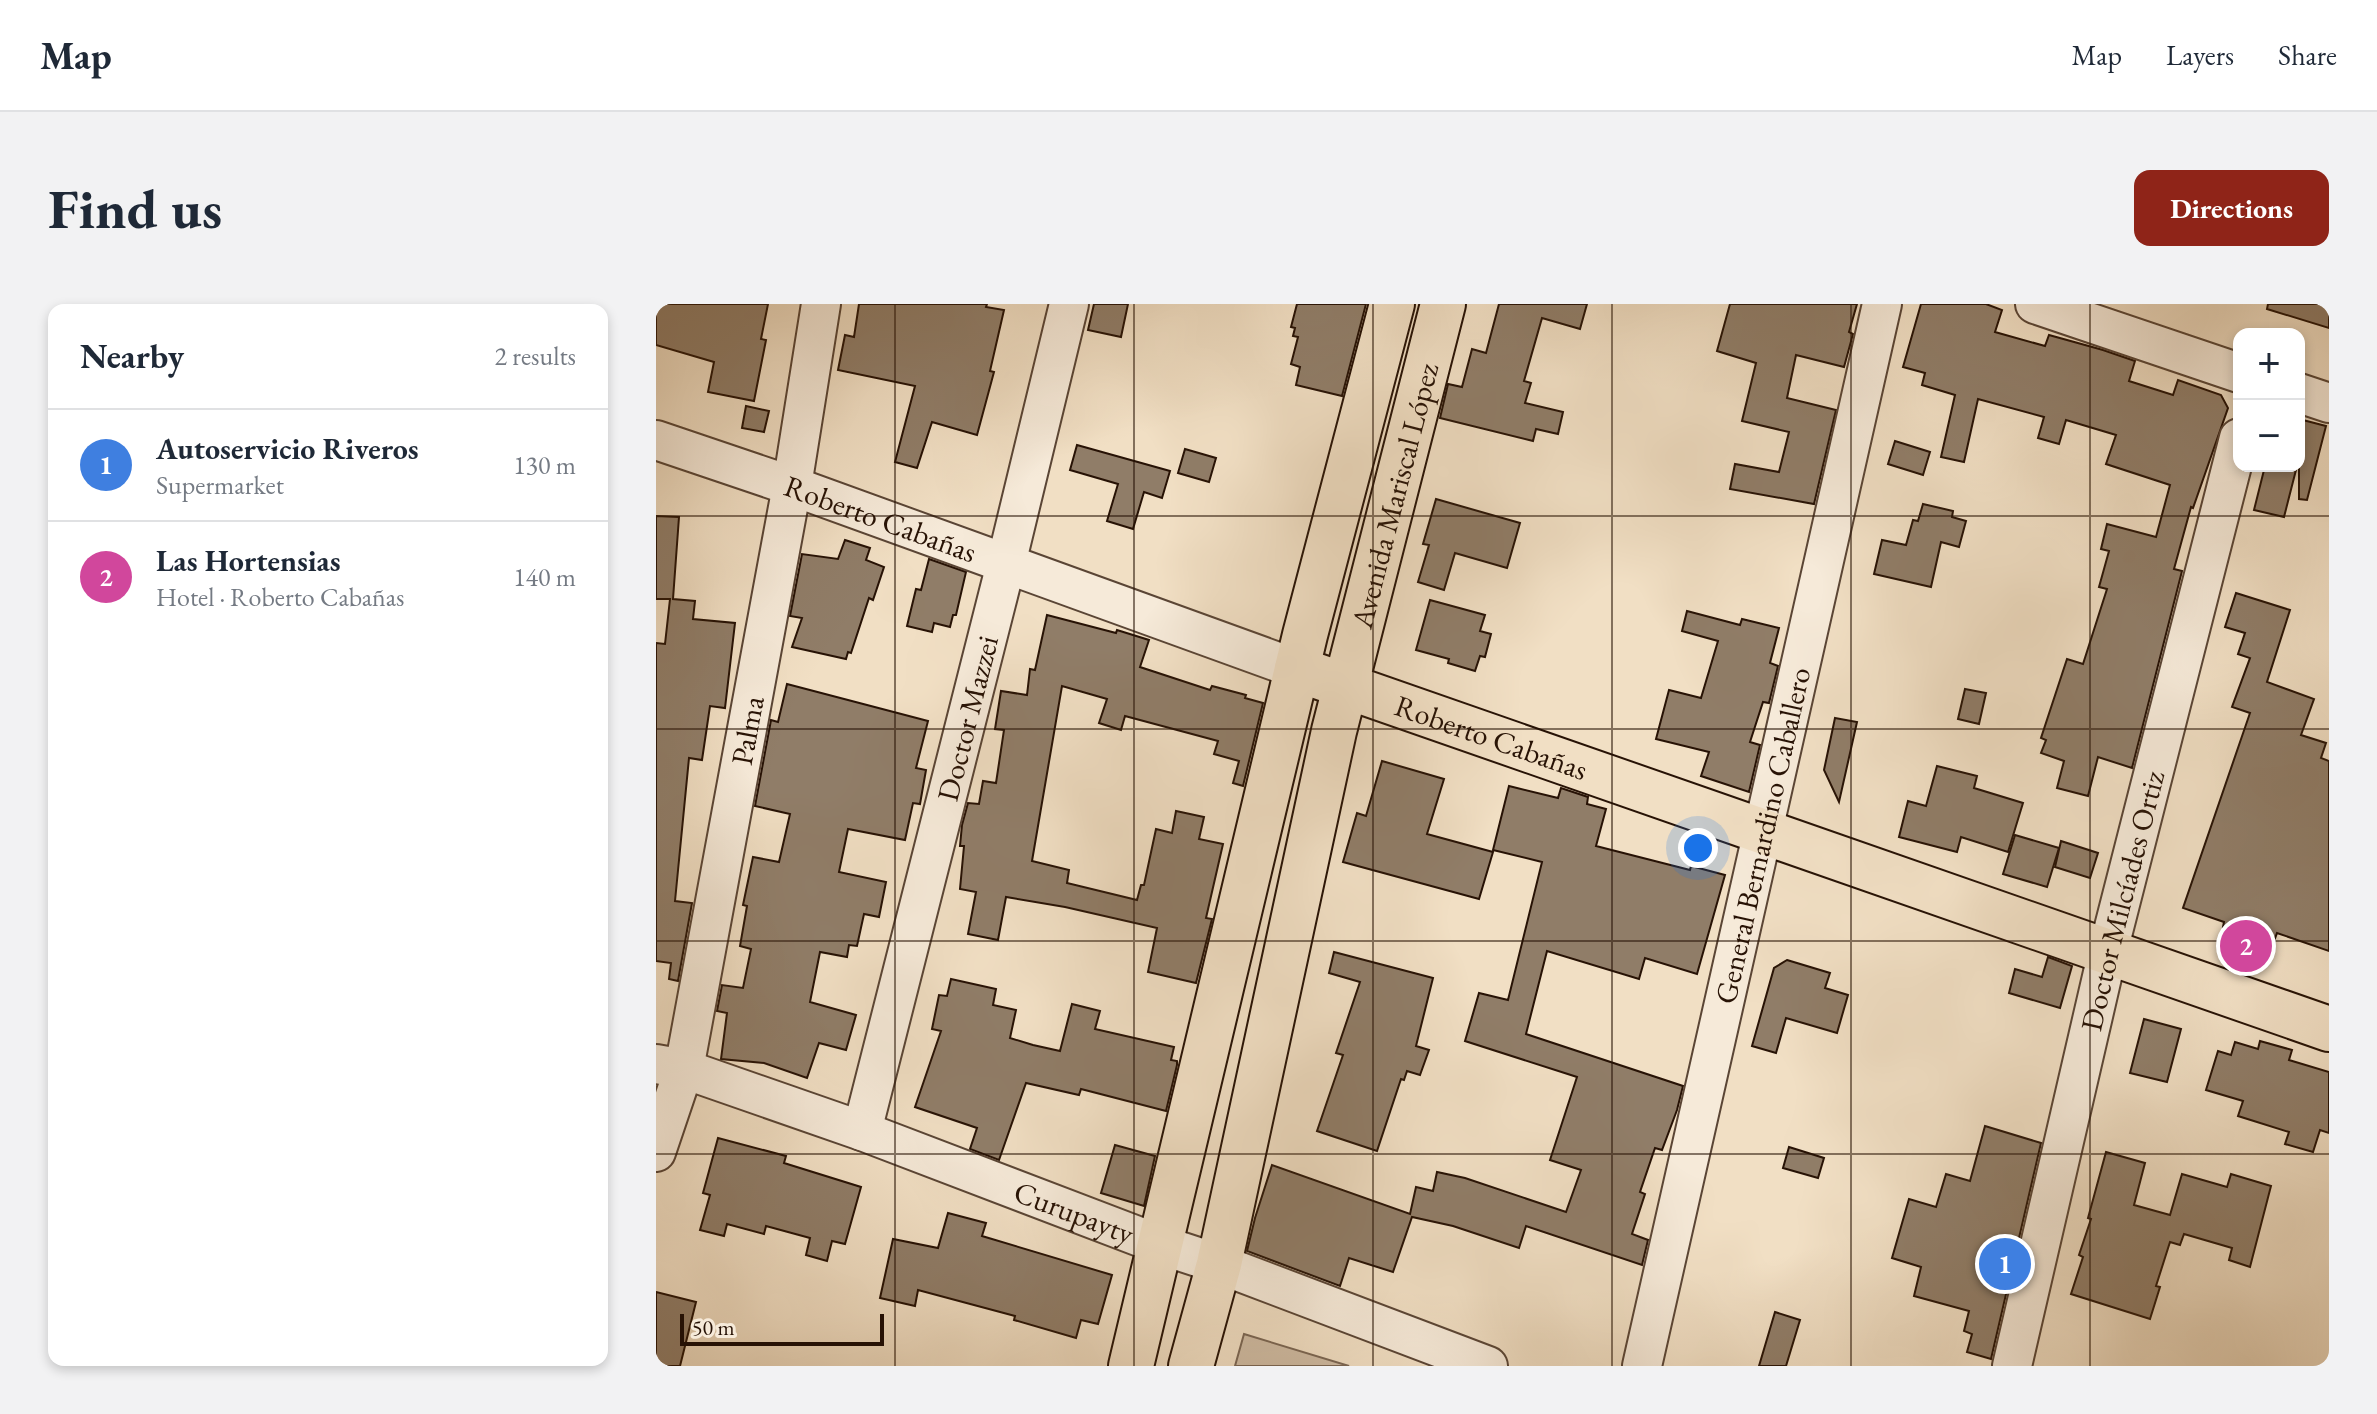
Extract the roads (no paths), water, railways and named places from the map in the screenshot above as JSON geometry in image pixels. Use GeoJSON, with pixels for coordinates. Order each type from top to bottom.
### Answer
{"type":"FeatureCollection","features":[{"type":"Feature","properties":{"kind":"main road","name":"Avenida Mariscal López"},"geometry":{"type":"LineString","coordinates":[[1131,1366],[1297,669],[1392,304]]}},
{"type":"Feature","properties":{"kind":"main road","name":"Avenida Mariscal López"},"geometry":{"type":"LineString","coordinates":[[1191,1366],[1219,1264],[1346,686],[1443,304]]}},
{"type":"Feature","properties":{"kind":"main road","name":"Roberto Cabañas"},"geometry":{"type":"LineString","coordinates":[[1297,669],[2329,1029]]}},
{"type":"Feature","properties":{"kind":"street","name":"Palma"},"geometry":{"type":"LineString","coordinates":[[656,1152],[670,1067],[792,486],[821,304]]}},
{"type":"Feature","properties":{"kind":"street","name":"Doctor Mazzei"},"geometry":{"type":"LineString","coordinates":[[862,1131],[1069,304]]}},
{"type":"Feature","properties":{"kind":"street","name":"General Bernardino Caballero"},"geometry":{"type":"LineString","coordinates":[[1642,1366],[1882,304]]}},
{"type":"Feature","properties":{"kind":"street"},"geometry":{"type":"LineString","coordinates":[[2035,304],[2233,371]]}},
{"type":"Feature","properties":{"kind":"street"},"geometry":{"type":"LineString","coordinates":[[2305,395],[2329,403]]}},
{"type":"Feature","properties":{"kind":"street","name":"Roberto Cabañas"},"geometry":{"type":"LineString","coordinates":[[656,440],[792,486],[1297,669]]}},
{"type":"Feature","properties":{"kind":"street","name":"Doctor Milcíades Ortiz"},"geometry":{"type":"LineString","coordinates":[[2012,1366],[2108,951],[2233,461]]}},
{"type":"Feature","properties":{"kind":"street","name":"Curupayty"},"geometry":{"type":"LineString","coordinates":[[670,1067],[862,1131],[1488,1366]]}},
{"type":"Feature","properties":{"kind":"place","name":"Las Hortensias"},"geometry":{"type":"Point","coordinates":[2246,946]}},
{"type":"Feature","properties":{"kind":"place","name":"Autoservicio Riveros"},"geometry":{"type":"Point","coordinates":[2005,1264]}}]}
